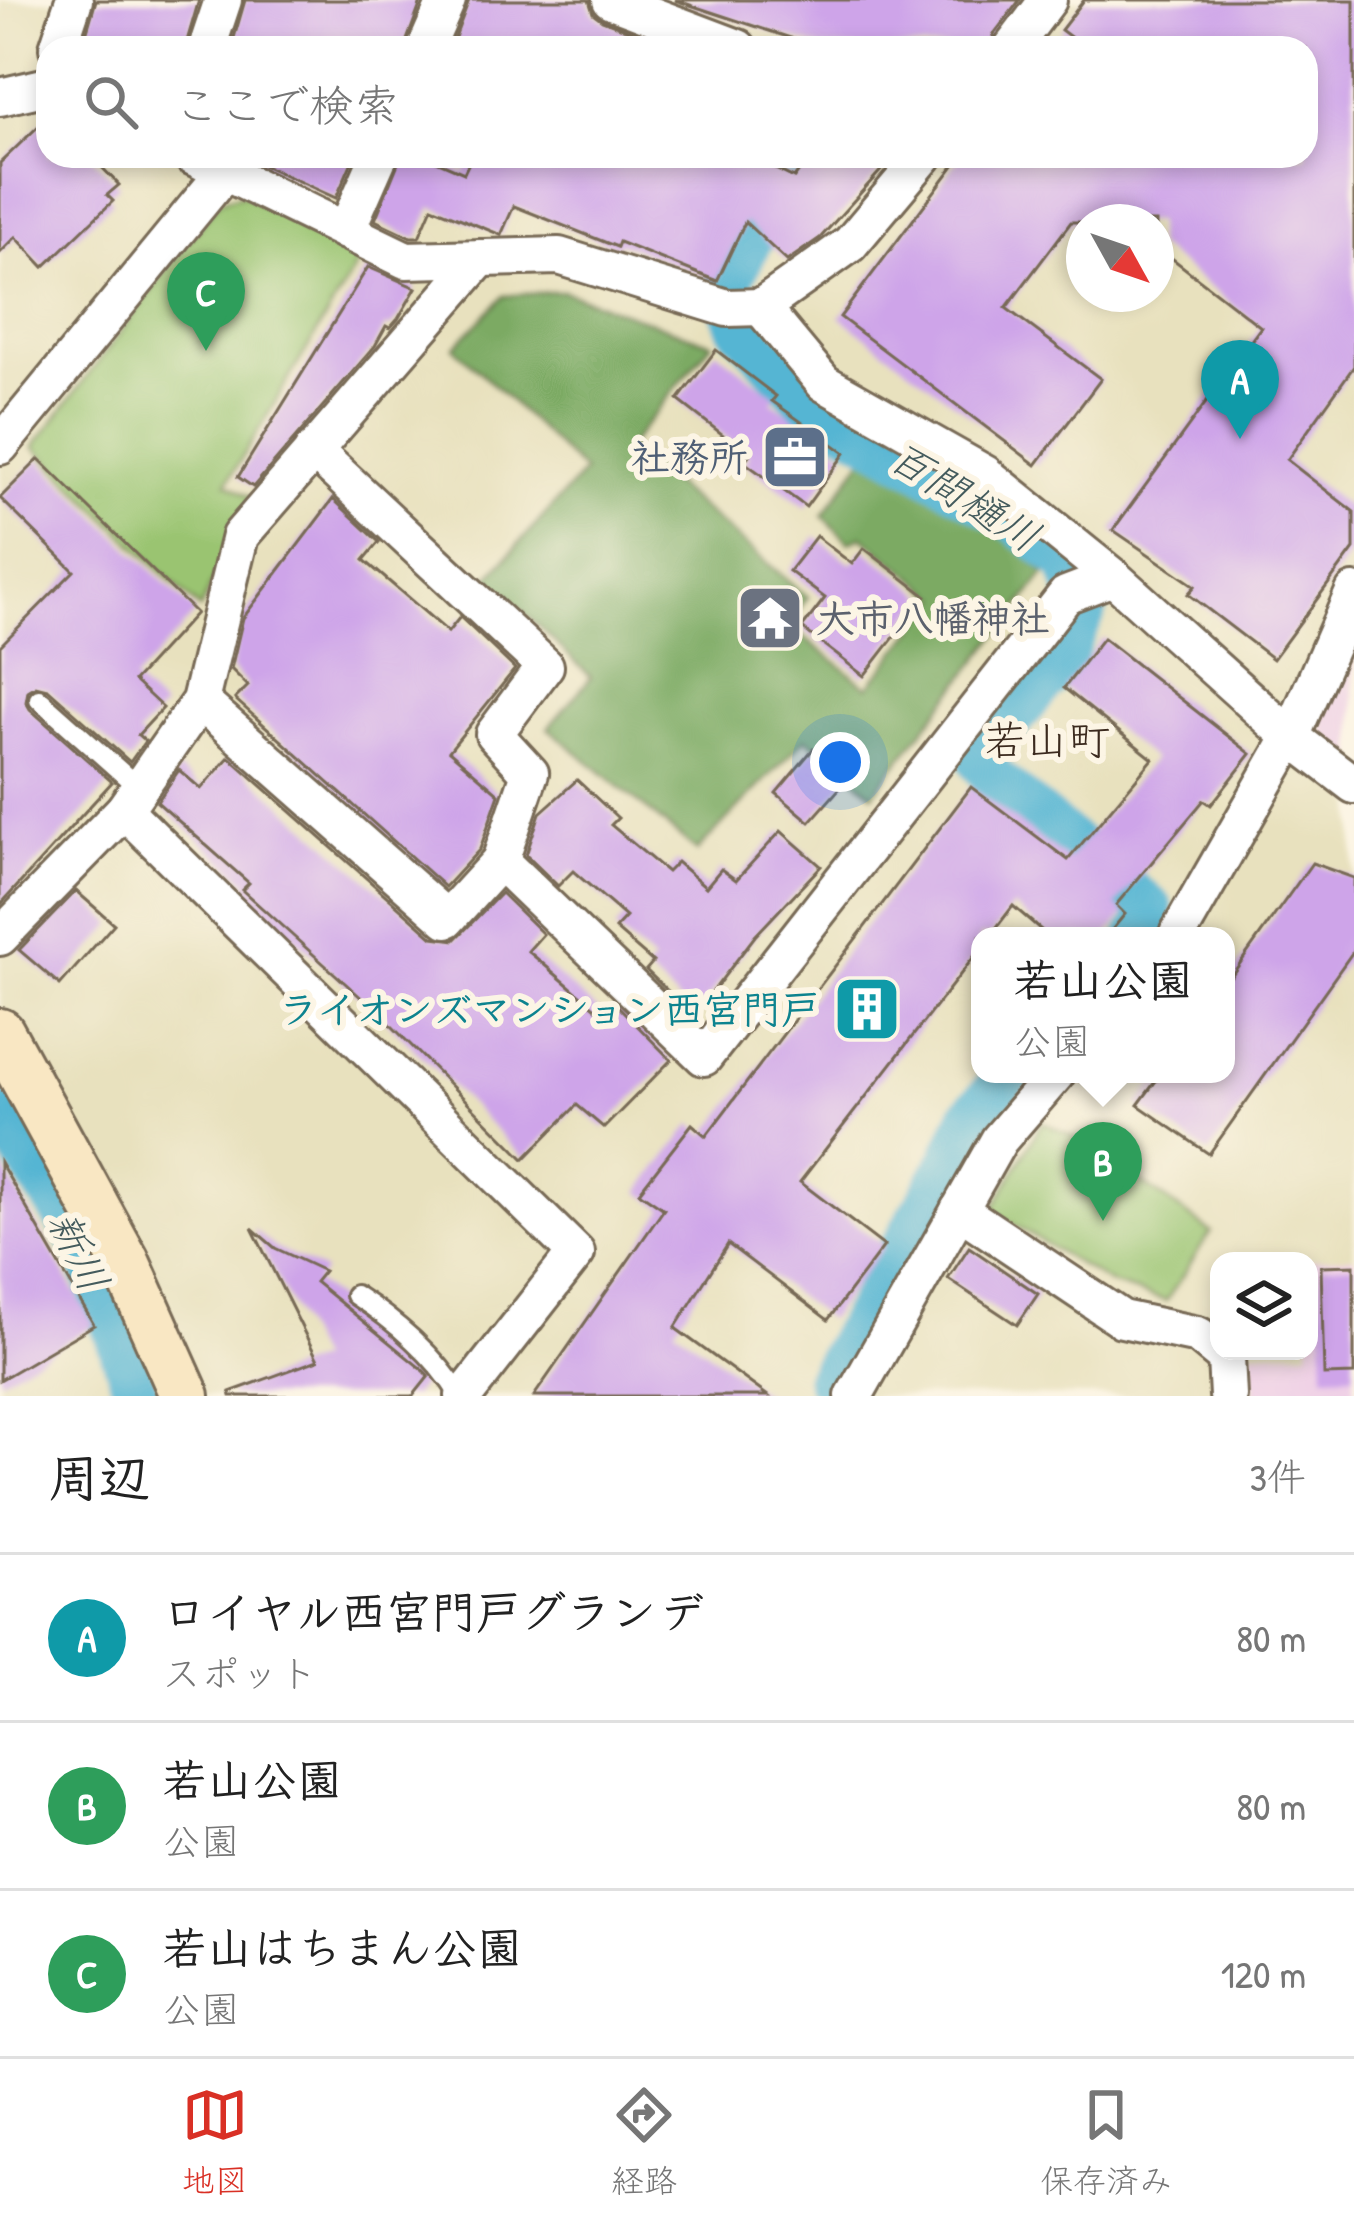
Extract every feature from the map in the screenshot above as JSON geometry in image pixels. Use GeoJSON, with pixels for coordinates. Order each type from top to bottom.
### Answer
{"type":"FeatureCollection","features":[{"type":"Feature","properties":{"kind":"street"},"geometry":{"type":"LineString","coordinates":[[62,36],[74,0]]}},
{"type":"Feature","properties":{"kind":"street"},"geometry":{"type":"LineString","coordinates":[[211,36],[223,0]]}},
{"type":"Feature","properties":{"kind":"street"},"geometry":{"type":"LineString","coordinates":[[431,36],[447,0]]}},
{"type":"Feature","properties":{"kind":"street"},"geometry":{"type":"LineString","coordinates":[[611,0],[693,14],[722,36]]}},
{"type":"Feature","properties":{"kind":"street"},"geometry":{"type":"LineString","coordinates":[[1021,36],[1048,0]]}},
{"type":"Feature","properties":{"kind":"street"},"geometry":{"type":"LineString","coordinates":[[0,97],[36,86]]}},
{"type":"Feature","properties":{"kind":"street"},"geometry":{"type":"LineString","coordinates":[[0,446],[205,168]]}},
{"type":"Feature","properties":{"kind":"street"},"geometry":{"type":"LineString","coordinates":[[216,168],[406,260],[559,256],[743,308],[824,383],[985,474],[1088,586],[1354,785]]}},
{"type":"Feature","properties":{"kind":"street"},"geometry":{"type":"LineString","coordinates":[[346,231],[374,168]]}},
{"type":"Feature","properties":{"kind":"street"},"geometry":{"type":"LineString","coordinates":[[743,308],[850,244],[915,168]]}},
{"type":"Feature","properties":{"kind":"street"},"geometry":{"type":"LineString","coordinates":[[0,937],[132,799],[200,701],[240,536],[482,258]]}},
{"type":"Feature","properties":{"kind":"street"},"geometry":{"type":"LineString","coordinates":[[200,701],[447,919],[500,861],[530,773],[494,734],[545,666],[313,450]]}},
{"type":"Feature","properties":{"kind":"street"},"geometry":{"type":"LineString","coordinates":[[500,861],[704,1057],[1088,586]]}},
{"type":"Feature","properties":{"kind":"street"},"geometry":{"type":"LineString","coordinates":[[1182,927],[1291,737],[1354,592]]}},
{"type":"Feature","properties":{"kind":"street"},"geometry":{"type":"LineString","coordinates":[[132,799],[575,1253],[462,1396]]}},
{"type":"Feature","properties":{"kind":"street"},"geometry":{"type":"LineString","coordinates":[[0,1033],[125,1262],[185,1396]]}},
{"type":"Feature","properties":{"kind":"street"},"geometry":{"type":"LineString","coordinates":[[854,1396],[998,1140],[1048,1083]]}},
{"type":"Feature","properties":{"kind":"street"},"geometry":{"type":"LineString","coordinates":[[959,1210],[1122,1319],[1198,1335],[1226,1358],[1228,1396]]}},
{"type":"Feature","properties":{"kind":"lane"},"geometry":{"type":"LineString","coordinates":[[39,698],[132,799]]}},
{"type":"Feature","properties":{"kind":"lane"},"geometry":{"type":"LineString","coordinates":[[355,1295],[378,1310],[447,1374],[462,1396]]}},
{"type":"Feature","properties":{"kind":"shaded area"},"geometry":{"type":"Polygon","coordinates":[[[1354,640],[1354,758],[1323,735],[1321,710],[1354,640]]]}},
{"type":"Feature","properties":{"kind":"shaded area"},"geometry":{"type":"Polygon","coordinates":[[[1354,1257],[1354,1396],[1254,1396],[1252,1360],[1318,1360],[1318,1259],[1354,1257]]]}},
{"type":"Feature","properties":{"kind":"green space"},"geometry":{"type":"Polygon","coordinates":[[[242,194],[363,255],[227,483],[252,498],[200,609],[34,447],[219,201],[242,194]]]}},
{"type":"Feature","properties":{"kind":"green space"},"geometry":{"type":"Polygon","coordinates":[[[563,291],[712,343],[628,447],[808,597],[788,625],[868,687],[940,598],[862,536],[849,542],[823,516],[868,451],[980,514],[1046,573],[873,794],[806,738],[697,851],[548,728],[591,677],[488,578],[584,472],[454,347],[504,296],[563,291]]]}},
{"type":"Feature","properties":{"kind":"green space"},"geometry":{"type":"Polygon","coordinates":[[[1042,1122],[1085,1142],[1211,1232],[1166,1301],[1111,1284],[992,1211],[1042,1122]]]}},
{"type":"Feature","properties":{"kind":"building"},"geometry":{"type":"Polygon","coordinates":[[[96,0],[199,0],[188,36],[86,36],[96,0]]]}},
{"type":"Feature","properties":{"kind":"building"},"geometry":{"type":"Polygon","coordinates":[[[245,0],[422,0],[408,36],[234,36],[245,0]]]}},
{"type":"Feature","properties":{"kind":"building"},"geometry":{"type":"Polygon","coordinates":[[[469,0],[589,0],[593,13],[602,20],[643,36],[456,36],[469,0]]]}},
{"type":"Feature","properties":{"kind":"building"},"geometry":{"type":"Polygon","coordinates":[[[675,0],[1020,0],[993,36],[784,36],[675,0]]]}},
{"type":"Feature","properties":{"kind":"building"},"geometry":{"type":"Polygon","coordinates":[[[1084,0],[1354,0],[1354,366],[1287,460],[1354,512],[1354,549],[1273,659],[1188,594],[1195,586],[1113,530],[1261,327],[1174,260],[1174,204],[1066,204],[1066,229],[1006,308],[1101,379],[1036,465],[840,317],[952,168],[1318,168],[1318,36],[1069,36],[1061,30],[1084,0]]]}},
{"type":"Feature","properties":{"kind":"building"},"geometry":{"type":"Polygon","coordinates":[[[36,128],[36,168],[103,168],[119,185],[107,195],[113,201],[44,267],[16,237],[0,253],[0,163],[36,128]]]}},
{"type":"Feature","properties":{"kind":"building"},"geometry":{"type":"Polygon","coordinates":[[[270,168],[349,168],[336,198],[270,168]]]}},
{"type":"Feature","properties":{"kind":"building"},"geometry":{"type":"Polygon","coordinates":[[[396,168],[453,168],[464,173],[466,168],[774,168],[794,178],[801,168],[883,168],[820,238],[787,261],[745,222],[717,281],[514,206],[501,235],[432,207],[419,237],[375,220],[396,168]]]}},
{"type":"Feature","properties":{"kind":"building"},"geometry":{"type":"Polygon","coordinates":[[[368,267],[416,288],[398,319],[390,328],[386,326],[375,346],[253,487],[238,477],[368,267]]]}},
{"type":"Feature","properties":{"kind":"building"},"geometry":{"type":"Polygon","coordinates":[[[716,350],[776,396],[772,401],[845,453],[806,507],[744,462],[749,455],[678,400],[716,350]]]}},
{"type":"Feature","properties":{"kind":"building"},"geometry":{"type":"Polygon","coordinates":[[[39,459],[196,613],[134,681],[163,708],[138,735],[145,741],[130,762],[48,689],[36,686],[28,691],[30,709],[112,782],[0,905],[0,646],[74,571],[0,498],[39,459]]]}},
{"type":"Feature","properties":{"kind":"building"},"geometry":{"type":"Polygon","coordinates":[[[333,499],[379,542],[364,560],[448,632],[460,617],[515,669],[449,751],[499,794],[480,849],[445,887],[235,699],[248,686],[231,669],[243,618],[333,499]]]}},
{"type":"Feature","properties":{"kind":"building"},"geometry":{"type":"Polygon","coordinates":[[[816,536],[852,564],[864,548],[926,596],[864,676],[802,628],[825,598],[789,571],[816,536]]]}},
{"type":"Feature","properties":{"kind":"building"},"geometry":{"type":"Polygon","coordinates":[[[1103,638],[1251,754],[1211,805],[1204,800],[1116,905],[1125,914],[1114,927],[1038,927],[1013,906],[997,927],[971,927],[971,961],[800,1182],[884,1246],[828,1320],[728,1244],[675,1328],[768,1396],[534,1396],[664,1209],[639,1192],[692,1124],[706,1136],[971,787],[1068,860],[1153,759],[1064,688],[1103,638]]]}},
{"type":"Feature","properties":{"kind":"building"},"geometry":{"type":"Polygon","coordinates":[[[813,749],[848,779],[810,822],[776,793],[813,749]]]}},
{"type":"Feature","properties":{"kind":"building"},"geometry":{"type":"Polygon","coordinates":[[[229,757],[433,937],[455,940],[501,893],[543,934],[528,951],[607,1018],[617,1005],[671,1060],[604,1128],[577,1105],[524,1159],[386,1020],[242,890],[249,883],[157,802],[179,770],[201,789],[229,757]]]}},
{"type":"Feature","properties":{"kind":"building"},"geometry":{"type":"Polygon","coordinates":[[[577,780],[618,818],[611,825],[667,872],[677,862],[706,887],[721,869],[736,880],[781,831],[821,866],[755,936],[694,1016],[646,970],[653,962],[615,929],[626,917],[573,871],[558,886],[526,855],[540,813],[577,780]]]}},
{"type":"Feature","properties":{"kind":"building"},"geometry":{"type":"Polygon","coordinates":[[[1312,863],[1354,878],[1354,950],[1209,1154],[1138,1105],[1154,1083],[1235,1083],[1235,970],[1312,863]]]}},
{"type":"Feature","properties":{"kind":"building"},"geometry":{"type":"Polygon","coordinates":[[[76,891],[114,924],[60,985],[19,950],[76,891]]]}},
{"type":"Feature","properties":{"kind":"building"},"geometry":{"type":"Polygon","coordinates":[[[0,1162],[94,1325],[0,1380],[0,1162]]]}},
{"type":"Feature","properties":{"kind":"building"},"geometry":{"type":"Polygon","coordinates":[[[252,1228],[275,1248],[324,1271],[315,1282],[429,1376],[413,1396],[231,1396],[230,1392],[318,1360],[252,1228]]]}},
{"type":"Feature","properties":{"kind":"building"},"geometry":{"type":"Polygon","coordinates":[[[969,1247],[1038,1294],[1017,1325],[948,1279],[969,1247]]]}},
{"type":"Feature","properties":{"kind":"building"},"geometry":{"type":"Polygon","coordinates":[[[1354,1265],[1354,1374],[1324,1375],[1321,1266],[1354,1265]]]}},
{"type":"Feature","properties":{"kind":"waterway","name":"百間樋川"},"geometry":{"type":"LineString","coordinates":[[781,168],[777,187],[725,290],[738,325],[811,404],[1015,520],[1068,562],[1085,609],[1061,660],[979,758],[993,778],[1151,909],[1146,927]]}},
{"type":"Feature","properties":{"kind":"waterway","name":"百間樋川"},"geometry":{"type":"LineString","coordinates":[[828,1378],[951,1162],[971,1116],[1002,1083]]}},
{"type":"Feature","properties":{"kind":"waterway","name":"新川"},"geometry":{"type":"LineString","coordinates":[[0,1115],[86,1249],[138,1396]]}},
{"type":"Feature","properties":{"kind":"place","name":"若山はちまん公園"},"geometry":{"type":"Point","coordinates":[206,351]}},
{"type":"Feature","properties":{"kind":"place","name":"ロイヤル西宮門戸グランデ"},"geometry":{"type":"Point","coordinates":[1240,439]}},
{"type":"Feature","properties":{"kind":"place","name":"社務所"},"geometry":{"type":"Point","coordinates":[795,457]}},
{"type":"Feature","properties":{"kind":"place","name":"大市八幡神社"},"geometry":{"type":"Point","coordinates":[770,618]}},
{"type":"Feature","properties":{"kind":"place","name":"ライオンズマンション西宮門戸"},"geometry":{"type":"Point","coordinates":[867,1009]}},
{"type":"Feature","properties":{"kind":"place","name":"若山公園"},"geometry":{"type":"Point","coordinates":[1103,1221]}},
{"type":"Feature","properties":{"kind":"district","name":"若山町"},"geometry":{"type":"Point","coordinates":[1047,740]}}]}
